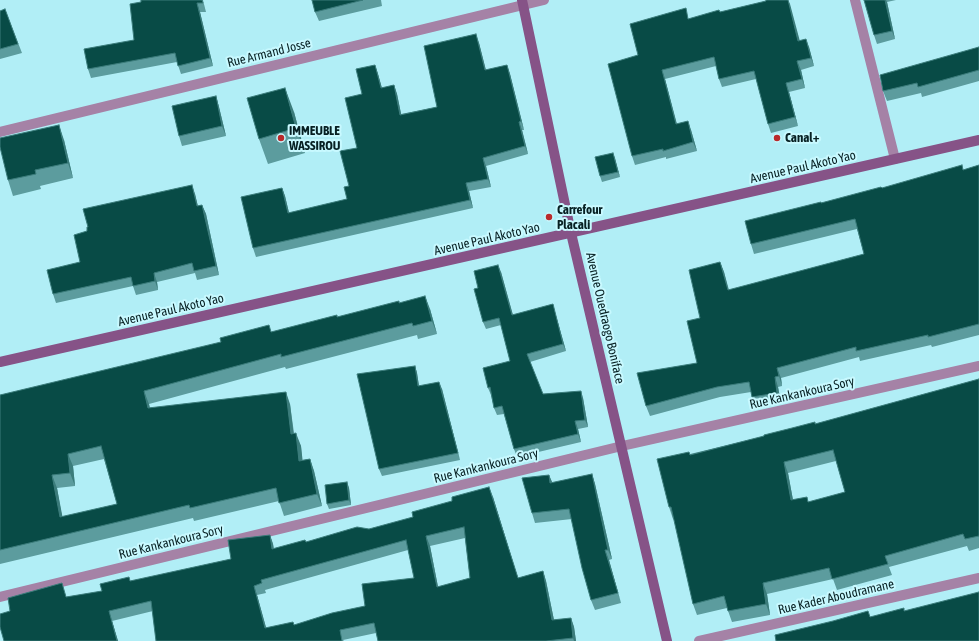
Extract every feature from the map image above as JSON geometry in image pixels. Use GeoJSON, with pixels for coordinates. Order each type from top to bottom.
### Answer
{"type":"FeatureCollection","features":[{"type":"Feature","properties":{"kind":"street","name":"Rue Armand Josse"},"geometry":{"type":"LineString","coordinates":[[0,132],[522,2],[544,0]]}},
{"type":"Feature","properties":{"kind":"street"},"geometry":{"type":"LineString","coordinates":[[855,0],[896,159]]}},
{"type":"Feature","properties":{"kind":"street","name":"Avenue Ouedraogo Boniface"},"geometry":{"type":"LineString","coordinates":[[522,2],[572,233],[667,641]]}},
{"type":"Feature","properties":{"kind":"street","name":"Avenue Paul Akoto Yao"},"geometry":{"type":"LineString","coordinates":[[0,362],[979,140]]}},
{"type":"Feature","properties":{"kind":"street","name":"Rue Kankankoura Sory"},"geometry":{"type":"LineString","coordinates":[[0,597],[622,446],[979,366]]}},
{"type":"Feature","properties":{"kind":"street","name":"Rue Kader Aboudramane"},"geometry":{"type":"LineString","coordinates":[[698,641],[979,578]]}},
{"type":"Feature","properties":{"kind":"building"},"geometry":{"type":"Polygon","coordinates":[[[141,0],[202,0],[203,3],[197,3],[210,58],[178,66],[175,53],[88,69],[84,49],[134,40],[130,4],[141,2],[141,0]]]}},
{"type":"Feature","properties":{"kind":"building"},"geometry":{"type":"Polygon","coordinates":[[[312,0],[363,0],[315,12],[312,0]]]}},
{"type":"Feature","properties":{"kind":"building"},"geometry":{"type":"Polygon","coordinates":[[[766,0],[788,0],[798,41],[806,39],[811,58],[797,61],[802,79],[786,83],[795,117],[768,124],[754,71],[719,79],[714,57],[662,70],[676,124],[688,121],[693,142],[663,151],[663,149],[632,156],[608,64],[638,55],[630,24],[686,8],[688,19],[719,10],[720,12],[766,0]]]}},
{"type":"Feature","properties":{"kind":"building"},"geometry":{"type":"Polygon","coordinates":[[[864,0],[885,0],[892,31],[874,35],[864,0]]]}},
{"type":"Feature","properties":{"kind":"building"},"geometry":{"type":"Polygon","coordinates":[[[5,9],[18,44],[0,49],[0,11],[5,9]]]}},
{"type":"Feature","properties":{"kind":"building"},"geometry":{"type":"Polygon","coordinates":[[[476,34],[485,70],[507,65],[521,121],[519,122],[525,146],[483,158],[488,179],[466,183],[470,200],[253,248],[241,197],[282,188],[288,213],[347,199],[344,187],[349,186],[340,151],[357,148],[345,98],[362,94],[356,69],[375,65],[381,88],[394,85],[400,115],[437,107],[424,46],[476,34]]]}},
{"type":"Feature","properties":{"kind":"building"},"geometry":{"type":"Polygon","coordinates":[[[979,47],[979,70],[918,87],[917,83],[883,91],[880,75],[979,47]]]}},
{"type":"Feature","properties":{"kind":"building"},"geometry":{"type":"Polygon","coordinates":[[[285,88],[296,128],[259,139],[247,98],[285,88]]]}},
{"type":"Feature","properties":{"kind":"building"},"geometry":{"type":"Polygon","coordinates":[[[216,96],[222,126],[179,136],[172,106],[216,96]]]}},
{"type":"Feature","properties":{"kind":"building"},"geometry":{"type":"Polygon","coordinates":[[[59,125],[68,163],[35,170],[36,174],[8,180],[0,147],[0,138],[59,125]]]}},
{"type":"Feature","properties":{"kind":"building"},"geometry":{"type":"Polygon","coordinates":[[[613,153],[618,172],[600,176],[595,157],[613,153]]]}},
{"type":"Feature","properties":{"kind":"building"},"geometry":{"type":"Polygon","coordinates":[[[962,165],[963,170],[979,165],[979,324],[928,337],[928,335],[856,351],[856,347],[777,368],[779,376],[775,377],[777,393],[752,397],[749,382],[717,387],[646,406],[637,373],[697,363],[687,321],[700,318],[689,270],[720,262],[728,290],[864,254],[855,219],[751,244],[745,221],[881,187],[882,188],[962,165]]]}},
{"type":"Feature","properties":{"kind":"building"},"geometry":{"type":"Polygon","coordinates":[[[192,185],[197,206],[202,205],[216,266],[194,271],[192,263],[154,273],[155,281],[133,286],[131,277],[53,294],[47,270],[80,262],[74,235],[87,231],[88,227],[83,209],[192,185]]]}},
{"type":"Feature","properties":{"kind":"building"},"geometry":{"type":"Polygon","coordinates":[[[498,265],[512,315],[553,304],[563,344],[527,354],[543,394],[581,391],[585,420],[575,421],[578,434],[514,449],[502,406],[494,408],[490,387],[488,388],[483,368],[510,361],[499,318],[483,322],[474,289],[478,288],[474,271],[498,265]]]}},
{"type":"Feature","properties":{"kind":"building"},"geometry":{"type":"Polygon","coordinates":[[[425,296],[432,321],[413,326],[412,323],[281,357],[281,354],[144,391],[148,408],[286,392],[291,434],[296,433],[299,461],[310,459],[317,494],[279,503],[276,488],[190,508],[189,505],[0,550],[0,395],[221,342],[220,338],[269,325],[271,332],[399,301],[399,303],[425,296]],[[101,446],[68,454],[70,473],[52,475],[60,517],[117,504],[101,446]]]}},
{"type":"Feature","properties":{"kind":"building"},"geometry":{"type":"Polygon","coordinates":[[[415,366],[418,386],[439,382],[458,453],[379,469],[357,374],[415,366]]]}},
{"type":"Feature","properties":{"kind":"building"},"geometry":{"type":"Polygon","coordinates":[[[979,379],[979,536],[965,539],[963,534],[885,556],[888,564],[832,579],[829,568],[763,583],[766,604],[728,611],[724,596],[693,604],[671,507],[669,507],[657,459],[689,452],[690,455],[815,422],[815,424],[979,379]],[[833,450],[784,462],[791,500],[807,497],[808,502],[845,492],[833,450]]]}},
{"type":"Feature","properties":{"kind":"building"},"geometry":{"type":"Polygon","coordinates":[[[592,474],[608,550],[605,550],[618,593],[591,600],[582,568],[569,509],[532,513],[522,478],[549,475],[550,483],[592,474]]]}},
{"type":"Feature","properties":{"kind":"building"},"geometry":{"type":"Polygon","coordinates":[[[347,482],[349,500],[327,504],[325,485],[347,482]]]}},
{"type":"Feature","properties":{"kind":"building"},"geometry":{"type":"Polygon","coordinates":[[[489,487],[518,578],[543,571],[552,620],[571,618],[573,638],[546,641],[378,641],[374,623],[340,630],[342,641],[156,641],[151,601],[109,611],[117,641],[4,641],[0,627],[0,614],[10,611],[8,598],[62,583],[66,597],[102,591],[100,584],[129,577],[130,581],[231,559],[228,540],[270,535],[272,549],[305,540],[306,542],[357,527],[369,529],[413,517],[412,512],[452,501],[452,497],[489,487]],[[464,527],[426,536],[437,587],[470,578],[464,527]],[[406,540],[261,580],[262,583],[254,586],[265,628],[293,622],[294,625],[332,613],[365,606],[362,584],[414,578],[406,540]]]}},
{"type":"Feature","properties":{"kind":"building"},"geometry":{"type":"Polygon","coordinates":[[[979,592],[979,641],[776,641],[775,635],[868,611],[870,617],[904,608],[904,611],[979,592]]]}},
{"type":"Feature","properties":{"kind":"place","name":"IMMEUBLE WASSIROU"},"geometry":{"type":"Point","coordinates":[281,138]}},
{"type":"Feature","properties":{"kind":"place","name":"Canal+"},"geometry":{"type":"Point","coordinates":[777,138]}},
{"type":"Feature","properties":{"kind":"place","name":"Carrefour Placali"},"geometry":{"type":"Point","coordinates":[549,217]}}]}
